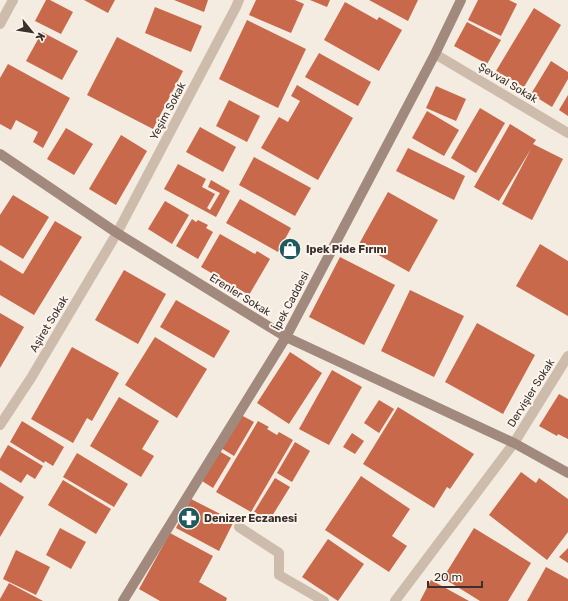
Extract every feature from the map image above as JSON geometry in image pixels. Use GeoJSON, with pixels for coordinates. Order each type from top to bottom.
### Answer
{"type":"FeatureCollection","features":[{"type":"Feature","properties":{"kind":"main road","name":"İpek Caddesi"},"geometry":{"type":"LineString","coordinates":[[122,601],[286,337],[435,54],[460,0]]}},
{"type":"Feature","properties":{"kind":"main road","name":"Erenler Sokak"},"geometry":{"type":"LineString","coordinates":[[0,154],[117,233],[286,337],[514,443],[568,473]]}},
{"type":"Feature","properties":{"kind":"street"},"geometry":{"type":"LineString","coordinates":[[0,24],[13,0]]}},
{"type":"Feature","properties":{"kind":"street","name":"Yeşim Sokak"},"geometry":{"type":"LineString","coordinates":[[117,233],[239,0]]}},
{"type":"Feature","properties":{"kind":"street","name":"Şevval Sokak"},"geometry":{"type":"LineString","coordinates":[[435,54],[568,133]]}},
{"type":"Feature","properties":{"kind":"street","name":"Aşiret Sokak"},"geometry":{"type":"LineString","coordinates":[[0,425],[31,378],[117,233]]}},
{"type":"Feature","properties":{"kind":"street","name":"Dervişler Sokak"},"geometry":{"type":"LineString","coordinates":[[395,601],[514,443],[568,356]]}},
{"type":"Feature","properties":{"kind":"street"},"geometry":{"type":"LineString","coordinates":[[239,527],[279,553],[279,575],[324,601]]}},
{"type":"Feature","properties":{"kind":"building"},"geometry":{"type":"Polygon","coordinates":[[[46,0],[50,0],[73,12],[61,34],[35,21],[46,0]]]}},
{"type":"Feature","properties":{"kind":"building"},"geometry":{"type":"Polygon","coordinates":[[[84,0],[115,0],[108,13],[84,0]]]}},
{"type":"Feature","properties":{"kind":"building"},"geometry":{"type":"Polygon","coordinates":[[[174,0],[208,0],[204,12],[174,0]]]}},
{"type":"Feature","properties":{"kind":"building"},"geometry":{"type":"Polygon","coordinates":[[[256,0],[295,0],[304,4],[291,33],[249,15],[256,0]]]}},
{"type":"Feature","properties":{"kind":"building"},"geometry":{"type":"Polygon","coordinates":[[[310,0],[330,0],[327,7],[310,0]]]}},
{"type":"Feature","properties":{"kind":"building"},"geometry":{"type":"Polygon","coordinates":[[[369,0],[418,0],[408,21],[369,0]]]}},
{"type":"Feature","properties":{"kind":"building"},"geometry":{"type":"Polygon","coordinates":[[[478,0],[509,0],[517,4],[501,36],[468,20],[478,0]]]}},
{"type":"Feature","properties":{"kind":"building"},"geometry":{"type":"Polygon","coordinates":[[[345,2],[377,20],[379,17],[402,30],[379,71],[324,40],[345,2]]]}},
{"type":"Feature","properties":{"kind":"building"},"geometry":{"type":"Polygon","coordinates":[[[155,7],[202,26],[191,52],[145,33],[155,7]]]}},
{"type":"Feature","properties":{"kind":"building"},"geometry":{"type":"Polygon","coordinates":[[[534,8],[561,25],[524,87],[496,71],[534,8]]]}},
{"type":"Feature","properties":{"kind":"building"},"geometry":{"type":"Polygon","coordinates":[[[247,20],[306,49],[278,108],[219,79],[247,20]]]}},
{"type":"Feature","properties":{"kind":"building"},"geometry":{"type":"Polygon","coordinates":[[[467,22],[501,40],[487,64],[454,46],[467,22]]]}},
{"type":"Feature","properties":{"kind":"building"},"geometry":{"type":"Polygon","coordinates":[[[42,32],[78,51],[62,80],[26,61],[42,32]]]}},
{"type":"Feature","properties":{"kind":"building"},"geometry":{"type":"Polygon","coordinates":[[[117,37],[183,71],[153,129],[87,95],[117,37]]]}},
{"type":"Feature","properties":{"kind":"building"},"geometry":{"type":"Polygon","coordinates":[[[319,53],[371,82],[358,106],[305,77],[319,53]]]}},
{"type":"Feature","properties":{"kind":"building"},"geometry":{"type":"Polygon","coordinates":[[[551,61],[568,72],[568,79],[552,107],[531,94],[551,61]]]}},
{"type":"Feature","properties":{"kind":"building"},"geometry":{"type":"Polygon","coordinates":[[[8,64],[70,98],[43,148],[33,142],[38,132],[16,120],[11,130],[0,124],[0,78],[8,64]]]}},
{"type":"Feature","properties":{"kind":"building"},"geometry":{"type":"Polygon","coordinates":[[[297,85],[353,118],[318,180],[261,148],[279,117],[288,122],[300,101],[291,96],[297,85]]]}},
{"type":"Feature","properties":{"kind":"building"},"geometry":{"type":"Polygon","coordinates":[[[436,86],[466,99],[456,121],[426,108],[436,86]]]}},
{"type":"Feature","properties":{"kind":"building"},"geometry":{"type":"Polygon","coordinates":[[[568,95],[568,116],[559,110],[568,95]]]}},
{"type":"Feature","properties":{"kind":"building"},"geometry":{"type":"Polygon","coordinates":[[[229,100],[260,116],[247,142],[216,126],[229,100]]]}},
{"type":"Feature","properties":{"kind":"building"},"geometry":{"type":"Polygon","coordinates":[[[480,108],[505,123],[476,173],[451,158],[480,108]]]}},
{"type":"Feature","properties":{"kind":"building"},"geometry":{"type":"Polygon","coordinates":[[[427,111],[459,130],[444,156],[412,138],[427,111]]]}},
{"type":"Feature","properties":{"kind":"building"},"geometry":{"type":"Polygon","coordinates":[[[510,124],[536,140],[533,144],[563,159],[532,220],[502,204],[531,149],[499,201],[474,187],[510,124]]]}},
{"type":"Feature","properties":{"kind":"building"},"geometry":{"type":"Polygon","coordinates":[[[200,127],[236,147],[223,172],[186,152],[200,127]]]}},
{"type":"Feature","properties":{"kind":"building"},"geometry":{"type":"Polygon","coordinates":[[[66,128],[93,144],[74,175],[47,159],[66,128]]]}},
{"type":"Feature","properties":{"kind":"building"},"geometry":{"type":"Polygon","coordinates":[[[121,135],[147,151],[116,205],[89,189],[121,135]]]}},
{"type":"Feature","properties":{"kind":"building"},"geometry":{"type":"Polygon","coordinates":[[[408,148],[465,176],[454,200],[396,171],[408,148]]]}},
{"type":"Feature","properties":{"kind":"building"},"geometry":{"type":"Polygon","coordinates":[[[254,157],[311,188],[295,216],[239,185],[254,157]]]}},
{"type":"Feature","properties":{"kind":"building"},"geometry":{"type":"Polygon","coordinates":[[[178,164],[206,179],[202,187],[215,194],[207,208],[210,210],[220,193],[208,187],[211,180],[230,191],[216,217],[164,189],[178,164]]]}},
{"type":"Feature","properties":{"kind":"building"},"geometry":{"type":"Polygon","coordinates":[[[388,192],[438,220],[409,272],[359,244],[388,192]]]}},
{"type":"Feature","properties":{"kind":"building"},"geometry":{"type":"Polygon","coordinates":[[[13,195],[49,217],[23,259],[0,245],[0,215],[13,195]]]}},
{"type":"Feature","properties":{"kind":"building"},"geometry":{"type":"Polygon","coordinates":[[[240,199],[291,228],[278,252],[226,223],[240,199]]]}},
{"type":"Feature","properties":{"kind":"building"},"geometry":{"type":"Polygon","coordinates":[[[165,201],[189,215],[172,244],[148,229],[165,201]]]}},
{"type":"Feature","properties":{"kind":"building"},"geometry":{"type":"Polygon","coordinates":[[[192,219],[196,222],[198,220],[208,225],[206,228],[213,232],[198,259],[176,246],[192,219]]]}},
{"type":"Feature","properties":{"kind":"building"},"geometry":{"type":"Polygon","coordinates":[[[55,221],[82,237],[34,315],[0,295],[0,260],[23,274],[55,221]]]}},
{"type":"Feature","properties":{"kind":"building"},"geometry":{"type":"Polygon","coordinates":[[[220,234],[255,254],[257,251],[270,259],[249,295],[201,267],[220,234]]]}},
{"type":"Feature","properties":{"kind":"building"},"geometry":{"type":"Polygon","coordinates":[[[540,244],[568,261],[568,316],[516,286],[540,244]]]}},
{"type":"Feature","properties":{"kind":"building"},"geometry":{"type":"Polygon","coordinates":[[[340,257],[395,285],[364,345],[309,317],[340,257]]]}},
{"type":"Feature","properties":{"kind":"building"},"geometry":{"type":"Polygon","coordinates":[[[124,270],[166,294],[138,344],[95,320],[124,270]]]}},
{"type":"Feature","properties":{"kind":"building"},"geometry":{"type":"Polygon","coordinates":[[[410,290],[464,316],[434,377],[381,351],[410,290]]]}},
{"type":"Feature","properties":{"kind":"building"},"geometry":{"type":"Polygon","coordinates":[[[176,300],[230,331],[214,358],[160,327],[176,300]]]}},
{"type":"Feature","properties":{"kind":"building"},"geometry":{"type":"Polygon","coordinates":[[[0,313],[24,327],[0,368],[0,313]]]}},
{"type":"Feature","properties":{"kind":"building"},"geometry":{"type":"Polygon","coordinates":[[[477,323],[535,355],[503,414],[445,382],[477,323]]]}},
{"type":"Feature","properties":{"kind":"building"},"geometry":{"type":"Polygon","coordinates":[[[155,337],[207,369],[177,418],[125,385],[155,337]]]}},
{"type":"Feature","properties":{"kind":"building"},"geometry":{"type":"Polygon","coordinates":[[[72,347],[119,373],[92,421],[87,418],[73,443],[31,419],[72,347]]]}},
{"type":"Feature","properties":{"kind":"building"},"geometry":{"type":"Polygon","coordinates":[[[290,352],[322,373],[289,424],[257,403],[290,352]]]}},
{"type":"Feature","properties":{"kind":"building"},"geometry":{"type":"Polygon","coordinates":[[[332,370],[362,387],[329,445],[299,429],[332,370]]]}},
{"type":"Feature","properties":{"kind":"building"},"geometry":{"type":"Polygon","coordinates":[[[559,394],[568,399],[568,439],[558,434],[557,436],[539,426],[559,394]]]}},
{"type":"Feature","properties":{"kind":"building"},"geometry":{"type":"Polygon","coordinates":[[[119,397],[159,421],[142,449],[154,456],[141,477],[90,446],[119,397]]]}},
{"type":"Feature","properties":{"kind":"building"},"geometry":{"type":"Polygon","coordinates":[[[379,400],[394,409],[379,433],[364,423],[379,400]]]}},
{"type":"Feature","properties":{"kind":"building"},"geometry":{"type":"Polygon","coordinates":[[[398,407],[474,454],[450,489],[447,487],[434,508],[363,464],[398,407]]]}},
{"type":"Feature","properties":{"kind":"building"},"geometry":{"type":"Polygon","coordinates":[[[241,415],[254,422],[234,456],[221,448],[241,415]]]}},
{"type":"Feature","properties":{"kind":"building"},"geometry":{"type":"Polygon","coordinates":[[[22,421],[64,447],[53,466],[45,461],[44,463],[10,442],[22,421]]]}},
{"type":"Feature","properties":{"kind":"building"},"geometry":{"type":"Polygon","coordinates":[[[258,421],[269,427],[267,429],[277,435],[279,432],[293,440],[251,512],[216,492],[258,421]]]}},
{"type":"Feature","properties":{"kind":"building"},"geometry":{"type":"Polygon","coordinates":[[[352,433],[364,441],[355,454],[343,447],[352,433]]]}},
{"type":"Feature","properties":{"kind":"building"},"geometry":{"type":"Polygon","coordinates":[[[295,442],[310,451],[292,482],[277,473],[295,442]]]}},
{"type":"Feature","properties":{"kind":"building"},"geometry":{"type":"Polygon","coordinates":[[[8,445],[43,466],[35,479],[27,474],[21,483],[0,470],[0,459],[8,445]]]}},
{"type":"Feature","properties":{"kind":"building"},"geometry":{"type":"Polygon","coordinates":[[[219,451],[231,458],[213,488],[202,481],[219,451]]]}},
{"type":"Feature","properties":{"kind":"building"},"geometry":{"type":"Polygon","coordinates":[[[77,453],[128,484],[114,507],[63,477],[77,453]]]}},
{"type":"Feature","properties":{"kind":"building"},"geometry":{"type":"Polygon","coordinates":[[[521,472],[536,483],[539,478],[568,499],[568,532],[547,560],[489,515],[521,472]]]}},
{"type":"Feature","properties":{"kind":"building"},"geometry":{"type":"Polygon","coordinates":[[[361,476],[410,509],[392,536],[407,546],[389,572],[325,530],[361,476]]]}},
{"type":"Feature","properties":{"kind":"building"},"geometry":{"type":"Polygon","coordinates":[[[275,478],[290,487],[269,521],[254,512],[275,478]]]}},
{"type":"Feature","properties":{"kind":"building"},"geometry":{"type":"Polygon","coordinates":[[[63,480],[111,509],[96,534],[48,505],[63,480]]]}},
{"type":"Feature","properties":{"kind":"building"},"geometry":{"type":"Polygon","coordinates":[[[0,482],[24,497],[0,537],[0,482]]]}},
{"type":"Feature","properties":{"kind":"building"},"geometry":{"type":"Polygon","coordinates":[[[191,499],[234,521],[219,551],[176,528],[191,499]]]}},
{"type":"Feature","properties":{"kind":"building"},"geometry":{"type":"Polygon","coordinates":[[[60,528],[86,542],[71,569],[46,555],[60,528]]]}},
{"type":"Feature","properties":{"kind":"building"},"geometry":{"type":"Polygon","coordinates":[[[474,528],[531,563],[508,601],[480,601],[443,578],[474,528]]]}},
{"type":"Feature","properties":{"kind":"building"},"geometry":{"type":"Polygon","coordinates":[[[170,533],[213,556],[199,582],[227,598],[226,601],[160,601],[139,589],[170,533]]]}},
{"type":"Feature","properties":{"kind":"building"},"geometry":{"type":"Polygon","coordinates":[[[328,539],[364,564],[338,601],[302,577],[328,539]]]}},
{"type":"Feature","properties":{"kind":"building"},"geometry":{"type":"Polygon","coordinates":[[[568,548],[568,563],[559,557],[568,548]]]}},
{"type":"Feature","properties":{"kind":"building"},"geometry":{"type":"Polygon","coordinates":[[[16,550],[50,567],[36,595],[3,579],[16,550]]]}},
{"type":"Feature","properties":{"kind":"building"},"geometry":{"type":"Polygon","coordinates":[[[546,567],[568,579],[568,601],[527,601],[546,567]]]}},
{"type":"Feature","properties":{"kind":"building"},"geometry":{"type":"Polygon","coordinates":[[[431,580],[469,601],[420,601],[431,580]]]}},
{"type":"Feature","properties":{"kind":"building"},"geometry":{"type":"Polygon","coordinates":[[[9,583],[43,601],[0,601],[9,583]]]}},
{"type":"Feature","properties":{"kind":"place","name":"Ipek Pide Fırını"},"geometry":{"type":"Point","coordinates":[290,249]}},
{"type":"Feature","properties":{"kind":"place","name":"Denizer Eczanesi"},"geometry":{"type":"Point","coordinates":[189,518]}}]}
